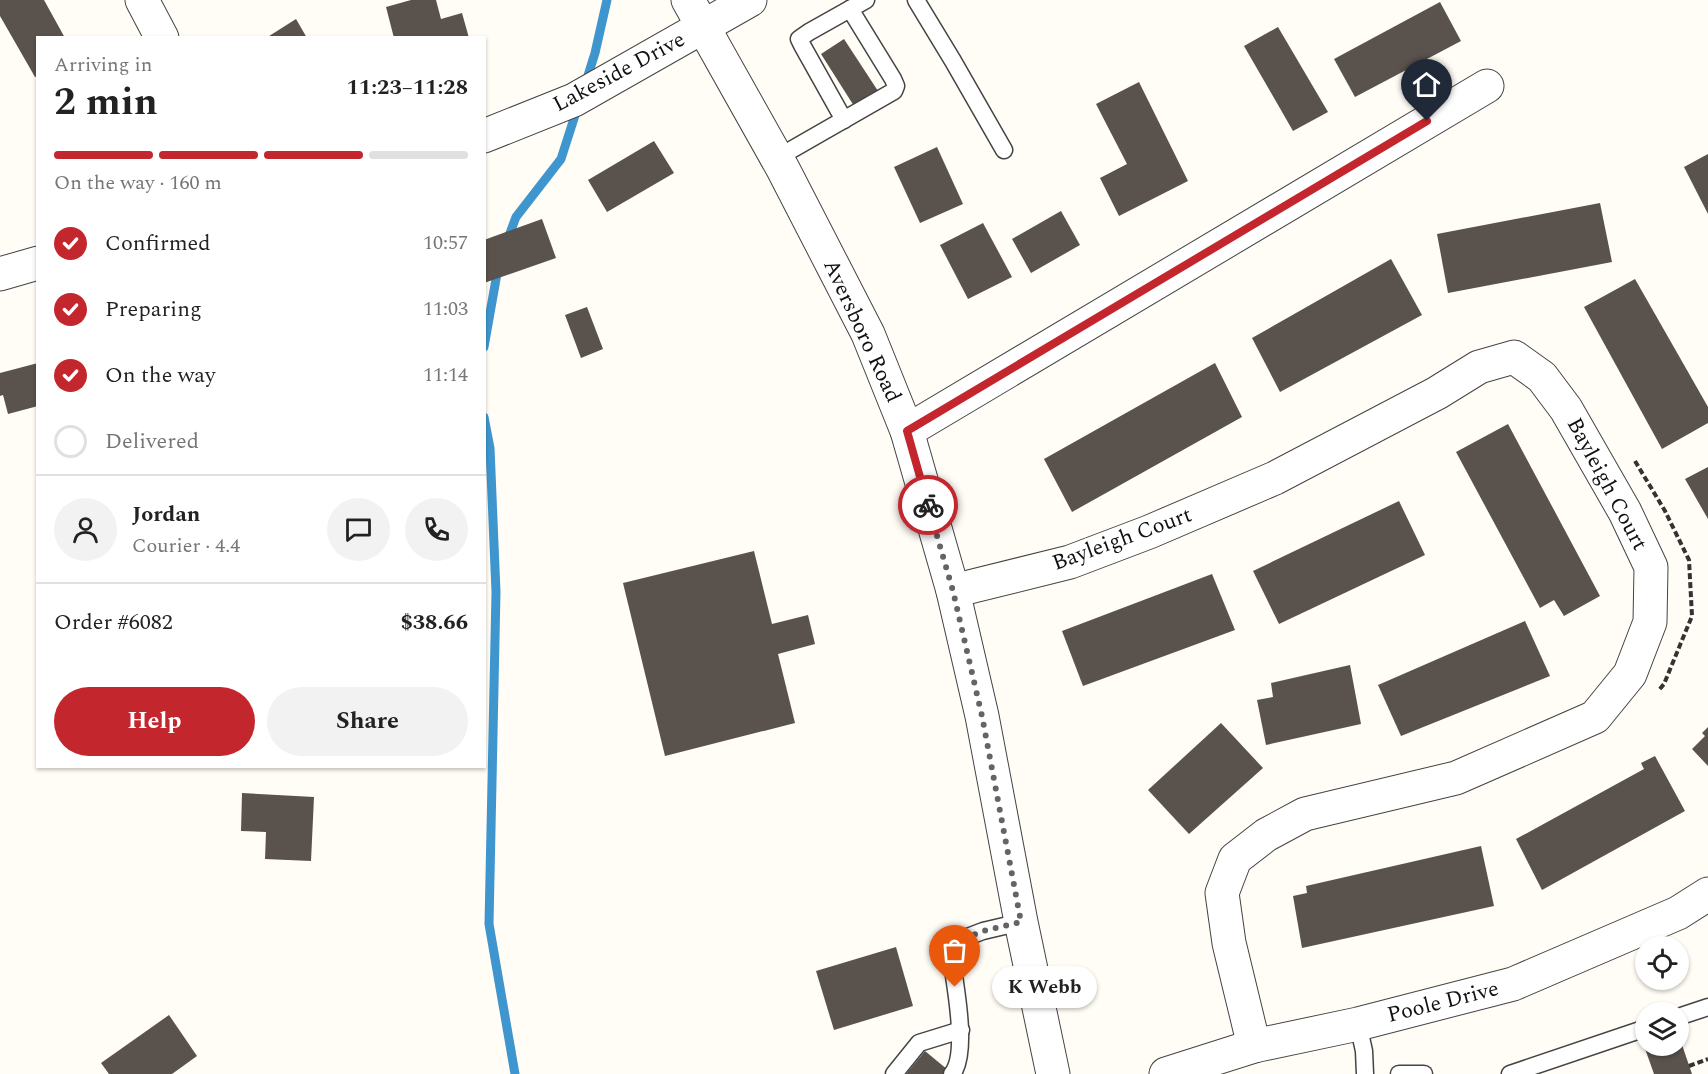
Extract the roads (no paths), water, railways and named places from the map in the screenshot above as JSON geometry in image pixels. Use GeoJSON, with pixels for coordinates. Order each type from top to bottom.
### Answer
{"type":"FeatureCollection","features":[{"type":"Feature","properties":{"kind":"street"},"geometry":{"type":"LineString","coordinates":[[142,0],[161,36]]}},
{"type":"Feature","properties":{"kind":"street","name":"Lakeside Drive"},"geometry":{"type":"LineString","coordinates":[[486,135],[574,100],[695,13],[750,0]]}},
{"type":"Feature","properties":{"kind":"street","name":"Aversboro Road"},"geometry":{"type":"LineString","coordinates":[[695,13],[777,158],[868,334],[907,431],[953,591],[982,716],[1021,922],[1053,1074]]}},
{"type":"Feature","properties":{"kind":"street"},"geometry":{"type":"LineString","coordinates":[[907,431],[1487,86]]}},
{"type":"Feature","properties":{"kind":"street"},"geometry":{"type":"LineString","coordinates":[[0,274],[36,264]]}},
{"type":"Feature","properties":{"kind":"street","name":"Bayleigh Court"},"geometry":{"type":"LineString","coordinates":[[953,591],[1070,562],[1149,532],[1275,478],[1437,393],[1479,367],[1514,357],[1542,377],[1566,409],[1626,512],[1651,567],[1650,622],[1630,674],[1595,717],[1456,778],[1305,814],[1266,835],[1235,859],[1222,893],[1228,943],[1254,1046]]}},
{"type":"Feature","properties":{"kind":"street","name":"Poole Drive"},"geometry":{"type":"LineString","coordinates":[[1166,1074],[1254,1046],[1358,1024],[1513,984],[1677,913],[1708,894]]}},
{"type":"Feature","properties":{"kind":"lane"},"geometry":{"type":"LineString","coordinates":[[844,120],[800,39],[866,0]]}},
{"type":"Feature","properties":{"kind":"lane"},"geometry":{"type":"LineString","coordinates":[[916,0],[1004,150]]}},
{"type":"Feature","properties":{"kind":"lane"},"geometry":{"type":"LineString","coordinates":[[777,158],[894,91],[896,86],[850,9]]}},
{"type":"Feature","properties":{"kind":"lane"},"geometry":{"type":"LineString","coordinates":[[952,1074],[957,1068],[961,1030],[950,944],[983,931],[1021,922]]}},
{"type":"Feature","properties":{"kind":"lane"},"geometry":{"type":"LineString","coordinates":[[1689,1013],[1708,1007]]}},
{"type":"Feature","properties":{"kind":"lane"},"geometry":{"type":"LineString","coordinates":[[1358,1024],[1364,1051],[1365,1074]]}},
{"type":"Feature","properties":{"kind":"lane"},"geometry":{"type":"LineString","coordinates":[[894,1074],[919,1043],[961,1030]]}},
{"type":"Feature","properties":{"kind":"lane"},"geometry":{"type":"LineString","coordinates":[[1510,1074],[1635,1032]]}},
{"type":"Feature","properties":{"kind":"lane"},"geometry":{"type":"LineString","coordinates":[[1399,1074],[1424,1074]]}},
{"type":"Feature","properties":{"kind":"waterway"},"geometry":{"type":"LineString","coordinates":[[585,85],[607,0]]}},
{"type":"Feature","properties":{"kind":"waterway"},"geometry":{"type":"LineString","coordinates":[[507,241],[516,217],[561,159],[578,106]]}},
{"type":"Feature","properties":{"kind":"waterway"},"geometry":{"type":"LineString","coordinates":[[486,336],[498,268]]}},
{"type":"Feature","properties":{"kind":"waterway"},"geometry":{"type":"LineString","coordinates":[[486,427],[490,448],[496,592],[489,924],[515,1074]]}},
{"type":"Feature","properties":{"kind":"place","name":"K Webb"},"geometry":{"type":"Point","coordinates":[955,987]}}]}
